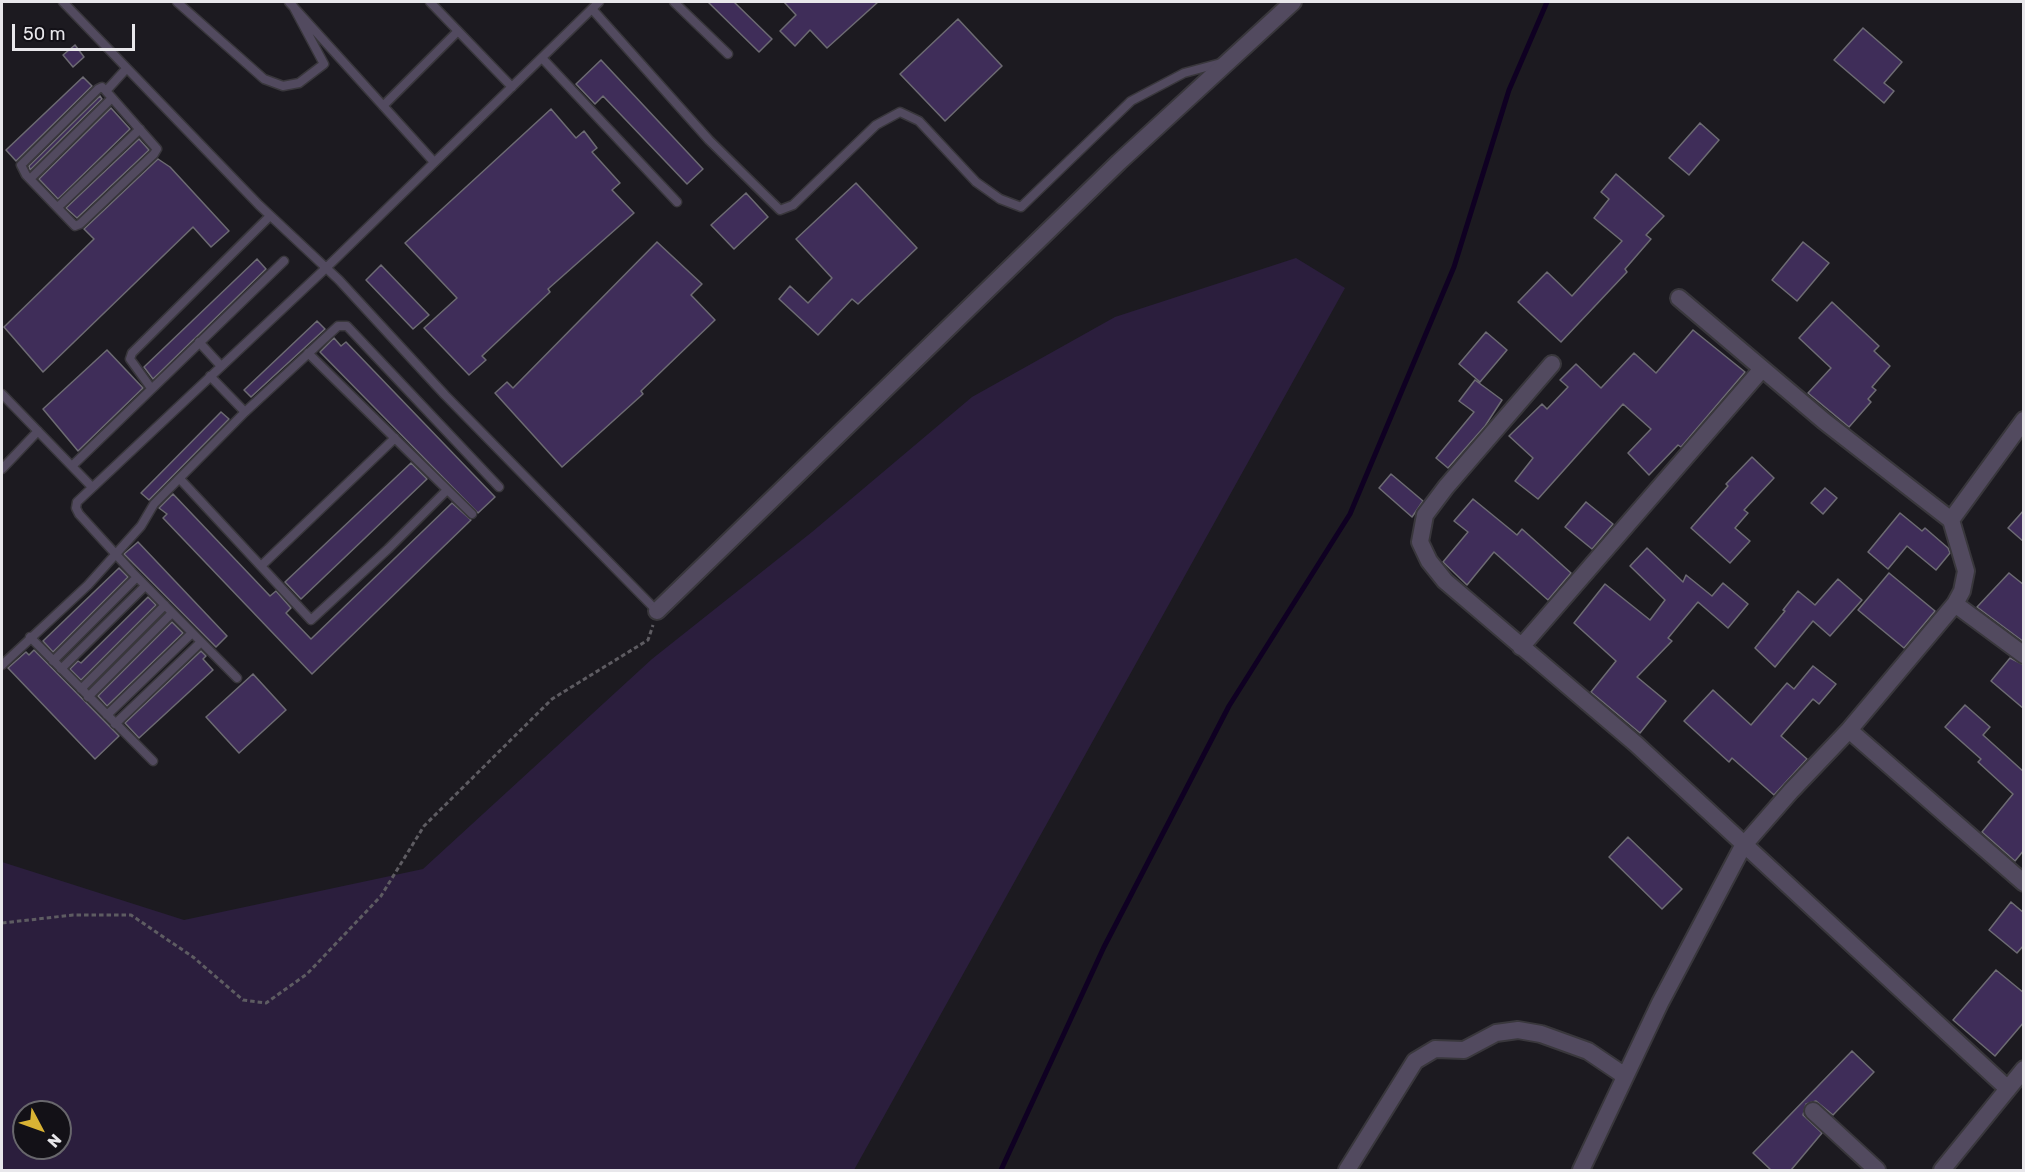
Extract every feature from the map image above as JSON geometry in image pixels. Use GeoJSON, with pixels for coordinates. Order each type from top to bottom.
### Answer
{"type":"FeatureCollection","features":[{"type":"Feature","properties":{"kind":"street"},"geometry":{"type":"LineString","coordinates":[[657,611],[920,353],[1293,2]]}},
{"type":"Feature","properties":{"kind":"street"},"geometry":{"type":"LineString","coordinates":[[1581,1170],[1660,1003],[1743,846],[1791,791],[1850,730],[1955,604],[1962,591],[1966,571],[1951,520],[1762,369],[1679,298]]}},
{"type":"Feature","properties":{"kind":"street"},"geometry":{"type":"LineString","coordinates":[[1552,364],[1446,487],[1425,515],[1420,542],[1429,561],[1444,581],[1636,744],[1743,846],[2008,1089]]}},
{"type":"Feature","properties":{"kind":"street"},"geometry":{"type":"LineString","coordinates":[[1521,647],[1762,369]]}},
{"type":"Feature","properties":{"kind":"street"},"geometry":{"type":"LineString","coordinates":[[1951,520],[2024,420]]}},
{"type":"Feature","properties":{"kind":"street"},"geometry":{"type":"LineString","coordinates":[[1955,604],[2024,655]]}},
{"type":"Feature","properties":{"kind":"street"},"geometry":{"type":"LineString","coordinates":[[1850,730],[2024,883]]}},
{"type":"Feature","properties":{"kind":"street"},"geometry":{"type":"LineString","coordinates":[[1347,1170],[1415,1061],[1435,1049],[1464,1050],[1496,1033],[1518,1030],[1541,1034],[1588,1051],[1625,1076]]}},
{"type":"Feature","properties":{"kind":"street"},"geometry":{"type":"LineString","coordinates":[[1942,1170],[2024,1069]]}},
{"type":"Feature","properties":{"kind":"street"},"geometry":{"type":"LineString","coordinates":[[1813,1111],[1877,1170]]}},
{"type":"Feature","properties":{"kind":"lane"},"geometry":{"type":"LineString","coordinates":[[63,2],[270,216],[326,268],[657,611]]}},
{"type":"Feature","properties":{"kind":"lane"},"geometry":{"type":"LineString","coordinates":[[177,2],[264,79],[283,86],[299,83],[324,64],[291,4]]}},
{"type":"Feature","properties":{"kind":"lane"},"geometry":{"type":"LineString","coordinates":[[430,2],[512,87]]}},
{"type":"Feature","properties":{"kind":"lane"},"geometry":{"type":"LineString","coordinates":[[237,678],[137,578],[76,508],[77,502],[326,268],[599,2]]}},
{"type":"Feature","properties":{"kind":"lane"},"geometry":{"type":"LineString","coordinates":[[674,2],[728,54]]}},
{"type":"Feature","properties":{"kind":"lane"},"geometry":{"type":"LineString","coordinates":[[291,4],[435,162]]}},
{"type":"Feature","properties":{"kind":"lane"},"geometry":{"type":"LineString","coordinates":[[592,9],[709,140],[780,210],[793,205],[876,125],[900,112],[919,121],[976,182],[1000,199],[1021,207],[1131,102],[1184,73],[1228,61]]}},
{"type":"Feature","properties":{"kind":"lane"},"geometry":{"type":"LineString","coordinates":[[383,106],[458,31]]}},
{"type":"Feature","properties":{"kind":"lane"},"geometry":{"type":"LineString","coordinates":[[542,58],[677,202]]}},
{"type":"Feature","properties":{"kind":"lane"},"geometry":{"type":"LineString","coordinates":[[30,179],[71,139],[109,94],[126,69]]}},
{"type":"Feature","properties":{"kind":"lane"},"geometry":{"type":"LineString","coordinates":[[102,87],[157,149],[80,225],[75,226],[21,169],[21,165],[60,126],[102,87]]}},
{"type":"Feature","properties":{"kind":"lane"},"geometry":{"type":"LineString","coordinates":[[60,126],[71,139]]}},
{"type":"Feature","properties":{"kind":"lane"},"geometry":{"type":"LineString","coordinates":[[58,207],[140,129]]}},
{"type":"Feature","properties":{"kind":"lane"},"geometry":{"type":"LineString","coordinates":[[151,388],[130,359],[132,353],[270,216]]}},
{"type":"Feature","properties":{"kind":"lane"},"geometry":{"type":"LineString","coordinates":[[72,466],[284,261]]}},
{"type":"Feature","properties":{"kind":"lane"},"geometry":{"type":"LineString","coordinates":[[2,665],[88,585],[148,517],[154,504],[244,412],[338,326],[347,326],[499,487]]}},
{"type":"Feature","properties":{"kind":"lane"},"geometry":{"type":"LineString","coordinates":[[199,342],[221,366]]}},
{"type":"Feature","properties":{"kind":"lane"},"geometry":{"type":"LineString","coordinates":[[308,352],[472,514]]}},
{"type":"Feature","properties":{"kind":"lane"},"geometry":{"type":"LineString","coordinates":[[210,376],[244,412]]}},
{"type":"Feature","properties":{"kind":"lane"},"geometry":{"type":"LineString","coordinates":[[2,394],[92,488]]}},
{"type":"Feature","properties":{"kind":"lane"},"geometry":{"type":"LineString","coordinates":[[2,469],[38,431]]}},
{"type":"Feature","properties":{"kind":"lane"},"geometry":{"type":"LineString","coordinates":[[261,566],[395,438]]}},
{"type":"Feature","properties":{"kind":"lane"},"geometry":{"type":"LineString","coordinates":[[180,478],[311,620],[315,619],[447,489]]}},
{"type":"Feature","properties":{"kind":"lane"},"geometry":{"type":"LineString","coordinates":[[53,661],[137,578]]}},
{"type":"Feature","properties":{"kind":"lane"},"geometry":{"type":"LineString","coordinates":[[61,669],[146,586]]}},
{"type":"Feature","properties":{"kind":"lane"},"geometry":{"type":"LineString","coordinates":[[81,689],[165,605]]}},
{"type":"Feature","properties":{"kind":"lane"},"geometry":{"type":"LineString","coordinates":[[88,697],[172,613]]}},
{"type":"Feature","properties":{"kind":"lane"},"geometry":{"type":"LineString","coordinates":[[107,715],[192,633]]}},
{"type":"Feature","properties":{"kind":"lane"},"geometry":{"type":"LineString","coordinates":[[30,637],[153,761]]}},
{"type":"Feature","properties":{"kind":"lane"},"geometry":{"type":"LineString","coordinates":[[116,724],[201,642]]}},
{"type":"Feature","properties":{"kind":"path"},"geometry":{"type":"LineString","coordinates":[[2,923],[73,915],[130,915],[193,957],[243,1000],[266,1003],[307,974],[381,896],[424,826],[552,699],[648,640],[657,611]]}},
{"type":"Feature","properties":{"kind":"shaded area"},"geometry":{"type":"Polygon","coordinates":[[[1296,258],[1345,288],[854,1170],[2,1170],[2,862],[184,920],[423,869],[652,659],[812,532],[972,397],[1115,317],[1296,258]]]}},
{"type":"Feature","properties":{"kind":"building"},"geometry":{"type":"Polygon","coordinates":[[[708,2],[734,2],[772,39],[759,52],[708,2]]]}},
{"type":"Feature","properties":{"kind":"building"},"geometry":{"type":"Polygon","coordinates":[[[784,2],[878,2],[827,48],[810,30],[795,46],[780,31],[796,15],[784,2]]]}},
{"type":"Feature","properties":{"kind":"building"},"geometry":{"type":"Polygon","coordinates":[[[958,19],[1002,66],[945,121],[900,74],[958,19]]]}},
{"type":"Feature","properties":{"kind":"building"},"geometry":{"type":"Polygon","coordinates":[[[1863,28],[1902,62],[1884,83],[1894,91],[1884,103],[1834,60],[1863,28]]]}},
{"type":"Feature","properties":{"kind":"building"},"geometry":{"type":"Polygon","coordinates":[[[75,45],[84,57],[73,67],[63,55],[75,45]]]}},
{"type":"Feature","properties":{"kind":"building"},"geometry":{"type":"Polygon","coordinates":[[[601,60],[703,169],[687,184],[603,96],[595,104],[576,84],[601,60]]]}},
{"type":"Feature","properties":{"kind":"building"},"geometry":{"type":"Polygon","coordinates":[[[83,77],[92,86],[16,161],[6,150],[83,77]]]}},
{"type":"Feature","properties":{"kind":"building"},"geometry":{"type":"Polygon","coordinates":[[[100,96],[102,99],[30,170],[29,166],[100,96]]]}},
{"type":"Feature","properties":{"kind":"building"},"geometry":{"type":"Polygon","coordinates":[[[111,108],[130,129],[58,199],[39,179],[111,108]]]}},
{"type":"Feature","properties":{"kind":"building"},"geometry":{"type":"Polygon","coordinates":[[[551,109],[576,138],[584,131],[597,148],[592,152],[620,183],[612,190],[634,213],[548,289],[550,292],[482,356],[486,360],[469,375],[424,328],[457,298],[405,243],[551,109]]]}},
{"type":"Feature","properties":{"kind":"building"},"geometry":{"type":"Polygon","coordinates":[[[1700,123],[1719,140],[1689,175],[1669,158],[1700,123]]]}},
{"type":"Feature","properties":{"kind":"building"},"geometry":{"type":"Polygon","coordinates":[[[139,139],[149,150],[77,218],[66,208],[139,139]]]}},
{"type":"Feature","properties":{"kind":"building"},"geometry":{"type":"Polygon","coordinates":[[[158,159],[170,167],[229,231],[211,247],[193,227],[43,372],[4,327],[94,239],[84,229],[158,159]]]}},
{"type":"Feature","properties":{"kind":"building"},"geometry":{"type":"Polygon","coordinates":[[[1616,174],[1664,216],[1646,235],[1651,239],[1625,269],[1627,272],[1561,342],[1518,302],[1547,272],[1572,296],[1622,241],[1594,218],[1609,199],[1601,192],[1616,174]]]}},
{"type":"Feature","properties":{"kind":"building"},"geometry":{"type":"Polygon","coordinates":[[[856,183],[917,248],[858,304],[852,299],[818,335],[779,299],[790,286],[808,303],[832,278],[796,239],[856,183]]]}},
{"type":"Feature","properties":{"kind":"building"},"geometry":{"type":"Polygon","coordinates":[[[746,193],[768,217],[734,249],[711,225],[746,193]]]}},
{"type":"Feature","properties":{"kind":"building"},"geometry":{"type":"Polygon","coordinates":[[[657,242],[702,284],[691,295],[715,320],[641,391],[643,394],[562,467],[495,393],[507,382],[513,388],[657,242]]]}},
{"type":"Feature","properties":{"kind":"building"},"geometry":{"type":"Polygon","coordinates":[[[1803,242],[1829,263],[1797,301],[1772,280],[1803,242]]]}},
{"type":"Feature","properties":{"kind":"building"},"geometry":{"type":"Polygon","coordinates":[[[257,259],[266,269],[153,379],[144,367],[257,259]]]}},
{"type":"Feature","properties":{"kind":"building"},"geometry":{"type":"Polygon","coordinates":[[[381,265],[429,315],[413,329],[366,280],[381,265]]]}},
{"type":"Feature","properties":{"kind":"building"},"geometry":{"type":"Polygon","coordinates":[[[1832,302],[1879,346],[1874,351],[1890,366],[1872,387],[1876,390],[1868,399],[1871,402],[1849,427],[1808,393],[1831,368],[1799,338],[1832,302]]]}},
{"type":"Feature","properties":{"kind":"building"},"geometry":{"type":"Polygon","coordinates":[[[317,321],[325,329],[251,397],[244,390],[317,321]]]}},
{"type":"Feature","properties":{"kind":"building"},"geometry":{"type":"Polygon","coordinates":[[[1693,330],[1745,372],[1681,447],[1678,445],[1649,475],[1628,453],[1651,429],[1623,404],[1538,499],[1515,481],[1533,458],[1509,436],[1542,404],[1547,409],[1568,387],[1560,380],[1576,364],[1601,388],[1634,353],[1656,373],[1693,330]]]}},
{"type":"Feature","properties":{"kind":"building"},"geometry":{"type":"Polygon","coordinates":[[[1486,332],[1507,350],[1480,382],[1459,364],[1486,332]]]}},
{"type":"Feature","properties":{"kind":"building"},"geometry":{"type":"Polygon","coordinates":[[[334,338],[341,346],[346,342],[495,497],[478,513],[320,352],[334,338]]]}},
{"type":"Feature","properties":{"kind":"building"},"geometry":{"type":"Polygon","coordinates":[[[107,350],[143,388],[78,451],[43,409],[107,350]]]}},
{"type":"Feature","properties":{"kind":"building"},"geometry":{"type":"Polygon","coordinates":[[[1475,380],[1502,400],[1485,426],[1448,468],[1436,458],[1474,412],[1459,401],[1475,380]]]}},
{"type":"Feature","properties":{"kind":"building"},"geometry":{"type":"Polygon","coordinates":[[[221,412],[229,419],[149,500],[141,493],[221,412]]]}},
{"type":"Feature","properties":{"kind":"building"},"geometry":{"type":"Polygon","coordinates":[[[1752,457],[1774,478],[1744,510],[1748,513],[1735,528],[1750,541],[1730,563],[1691,528],[1728,486],[1726,484],[1752,457]]]}},
{"type":"Feature","properties":{"kind":"building"},"geometry":{"type":"Polygon","coordinates":[[[411,463],[427,479],[301,599],[285,582],[411,463]]]}},
{"type":"Feature","properties":{"kind":"building"},"geometry":{"type":"Polygon","coordinates":[[[1391,474],[1423,501],[1412,517],[1379,488],[1391,474]]]}},
{"type":"Feature","properties":{"kind":"building"},"geometry":{"type":"Polygon","coordinates":[[[1825,488],[1837,498],[1823,514],[1811,503],[1825,488]]]}},
{"type":"Feature","properties":{"kind":"building"},"geometry":{"type":"Polygon","coordinates":[[[173,494],[270,596],[276,591],[291,608],[286,613],[311,639],[452,503],[471,520],[312,674],[163,518],[167,514],[159,508],[173,494]]]}},
{"type":"Feature","properties":{"kind":"building"},"geometry":{"type":"Polygon","coordinates":[[[1473,499],[1517,535],[1522,529],[1571,573],[1548,600],[1494,552],[1467,585],[1443,562],[1468,532],[1454,521],[1473,499]]]}},
{"type":"Feature","properties":{"kind":"building"},"geometry":{"type":"Polygon","coordinates":[[[1586,502],[1613,524],[1592,549],[1565,527],[1586,502]]]}},
{"type":"Feature","properties":{"kind":"building"},"geometry":{"type":"Polygon","coordinates":[[[2024,510],[2024,542],[2008,528],[2024,510]]]}},
{"type":"Feature","properties":{"kind":"building"},"geometry":{"type":"Polygon","coordinates":[[[1900,513],[1922,531],[1925,528],[1948,548],[1950,553],[1936,570],[1907,546],[1888,569],[1868,552],[1900,513]]]}},
{"type":"Feature","properties":{"kind":"building"},"geometry":{"type":"Polygon","coordinates":[[[138,542],[227,636],[216,647],[124,554],[138,542]]]}},
{"type":"Feature","properties":{"kind":"building"},"geometry":{"type":"Polygon","coordinates":[[[1647,548],[1683,582],[1686,575],[1712,596],[1723,583],[1748,604],[1728,628],[1698,602],[1668,638],[1672,641],[1637,677],[1666,701],[1640,733],[1591,692],[1616,661],[1574,623],[1605,584],[1650,620],[1665,600],[1630,566],[1647,548]]]}},
{"type":"Feature","properties":{"kind":"building"},"geometry":{"type":"Polygon","coordinates":[[[119,568],[128,577],[53,652],[43,641],[119,568]]]}},
{"type":"Feature","properties":{"kind":"building"},"geometry":{"type":"Polygon","coordinates":[[[1889,573],[1935,611],[1904,648],[1858,610],[1889,573]]]}},
{"type":"Feature","properties":{"kind":"building"},"geometry":{"type":"Polygon","coordinates":[[[2009,573],[2024,585],[2024,642],[1977,607],[2009,573]]]}},
{"type":"Feature","properties":{"kind":"building"},"geometry":{"type":"Polygon","coordinates":[[[1838,579],[1862,600],[1830,636],[1813,621],[1775,667],[1755,648],[1798,591],[1815,605],[1838,579]]]}},
{"type":"Feature","properties":{"kind":"building"},"geometry":{"type":"Polygon","coordinates":[[[148,597],[156,605],[81,680],[70,669],[78,661],[81,663],[148,597]]]}},
{"type":"Feature","properties":{"kind":"building"},"geometry":{"type":"Polygon","coordinates":[[[172,622],[183,633],[107,706],[98,696],[172,622]]]}},
{"type":"Feature","properties":{"kind":"building"},"geometry":{"type":"Polygon","coordinates":[[[34,650],[119,736],[95,759],[8,668],[26,652],[29,655],[34,650]]]}},
{"type":"Feature","properties":{"kind":"building"},"geometry":{"type":"Polygon","coordinates":[[[201,651],[206,656],[203,659],[213,670],[139,738],[125,723],[201,651]]]}},
{"type":"Feature","properties":{"kind":"building"},"geometry":{"type":"Polygon","coordinates":[[[2010,658],[2024,665],[2024,709],[1991,681],[2010,658]]]}},
{"type":"Feature","properties":{"kind":"building"},"geometry":{"type":"Polygon","coordinates":[[[1813,666],[1836,684],[1819,704],[1813,699],[1781,736],[1807,759],[1774,795],[1732,758],[1729,762],[1684,721],[1713,690],[1751,725],[1787,683],[1794,689],[1813,666]]]}},
{"type":"Feature","properties":{"kind":"building"},"geometry":{"type":"Polygon","coordinates":[[[253,674],[286,710],[239,753],[206,717],[253,674]]]}},
{"type":"Feature","properties":{"kind":"building"},"geometry":{"type":"Polygon","coordinates":[[[1965,705],[1990,727],[1983,735],[2024,772],[2024,850],[2015,861],[1982,832],[2013,794],[1978,762],[1981,759],[1945,727],[1965,705]]]}},
{"type":"Feature","properties":{"kind":"building"},"geometry":{"type":"Polygon","coordinates":[[[1628,837],[1682,889],[1662,909],[1609,857],[1628,837]]]}},
{"type":"Feature","properties":{"kind":"building"},"geometry":{"type":"Polygon","coordinates":[[[2011,902],[2024,913],[2024,945],[2017,953],[1989,930],[2011,902]]]}},
{"type":"Feature","properties":{"kind":"building"},"geometry":{"type":"Polygon","coordinates":[[[1996,970],[2024,993],[2024,1022],[1995,1056],[1953,1020],[1996,970]]]}},
{"type":"Feature","properties":{"kind":"building"},"geometry":{"type":"Polygon","coordinates":[[[1852,1051],[1874,1072],[1833,1115],[1816,1101],[1806,1104],[1803,1115],[1822,1133],[1791,1170],[1771,1170],[1753,1153],[1852,1051]]]}},
{"type":"Feature","properties":{"kind":"waterway"},"geometry":{"type":"LineString","coordinates":[[1001,1170],[1104,947],[1229,706],[1350,514],[1454,267],[1509,90],[1547,2]]}}]}
